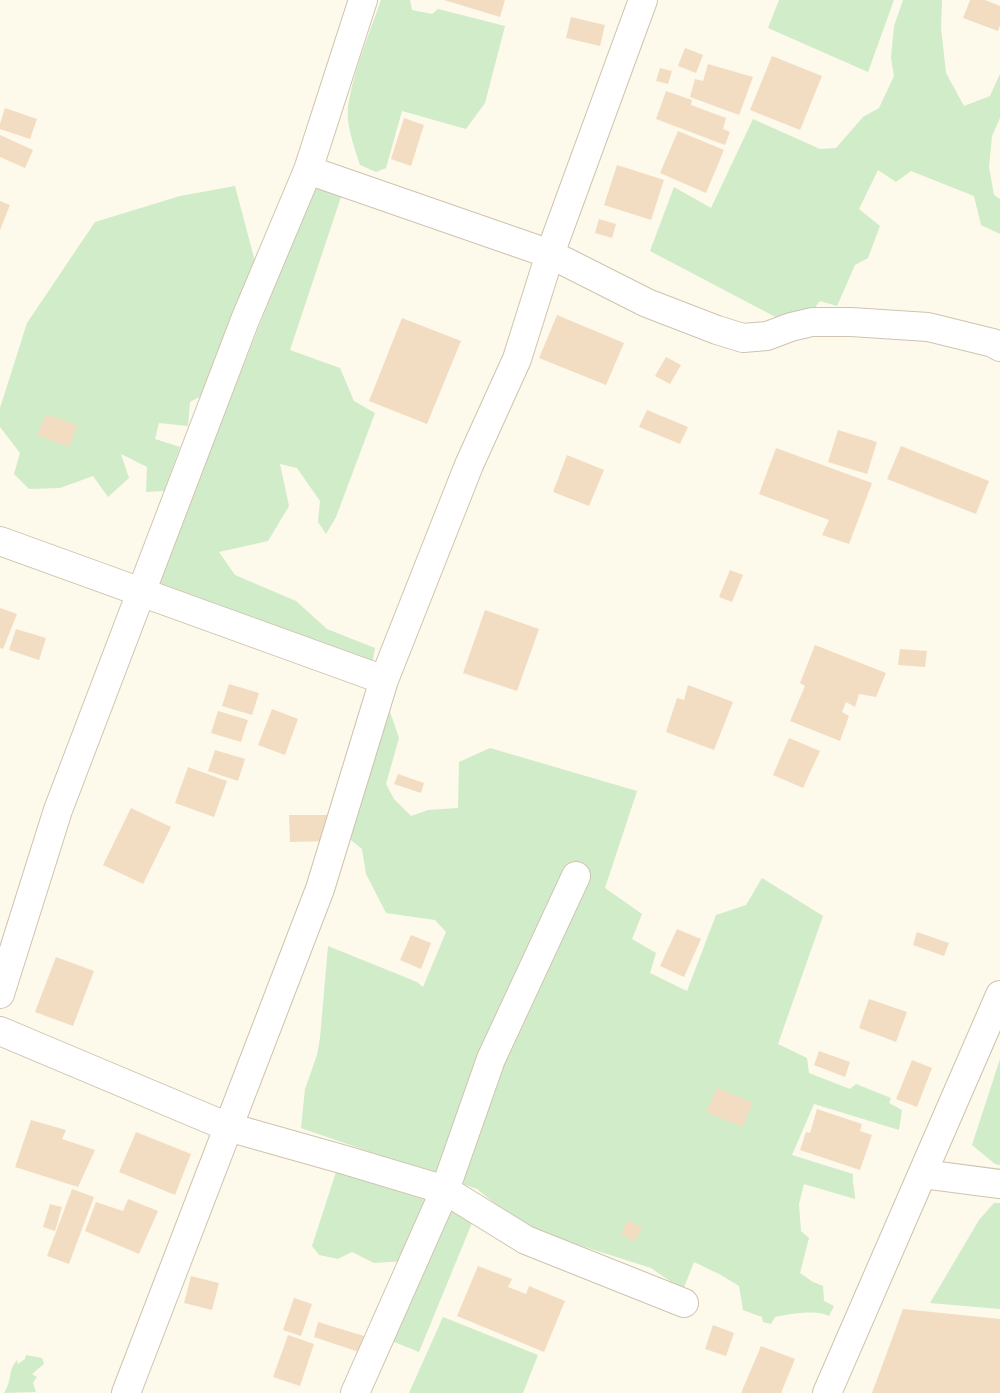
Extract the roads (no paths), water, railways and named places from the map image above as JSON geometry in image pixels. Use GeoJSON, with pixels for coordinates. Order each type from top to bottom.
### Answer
{"type":"FeatureCollection","features":[{"type":"Feature","properties":{"kind":"street"},"geometry":{"type":"LineString","coordinates":[[0,994],[58,810],[245,320],[308,170],[363,0]]}},
{"type":"Feature","properties":{"kind":"street"},"geometry":{"type":"LineString","coordinates":[[132,1391],[228,1128],[320,889],[384,680],[469,465],[517,359],[550,254],[643,0]]}},
{"type":"Feature","properties":{"kind":"street"},"geometry":{"type":"LineString","coordinates":[[308,170],[550,254],[648,303],[717,330],[744,338],[767,336],[812,322],[851,322],[928,327],[994,343],[1000,347]]}},
{"type":"Feature","properties":{"kind":"street"},"geometry":{"type":"LineString","coordinates":[[0,540],[384,680]]}},
{"type":"Feature","properties":{"kind":"street"},"geometry":{"type":"LineString","coordinates":[[354,1393],[444,1190],[490,1060],[576,876]]}},
{"type":"Feature","properties":{"kind":"street"},"geometry":{"type":"LineString","coordinates":[[827,1393],[1000,995]]}},
{"type":"Feature","properties":{"kind":"street"},"geometry":{"type":"LineString","coordinates":[[0,1030],[228,1128],[345,1160],[444,1190],[526,1240],[684,1303]]}},
{"type":"Feature","properties":{"kind":"street"},"geometry":{"type":"LineString","coordinates":[[923,1174],[1000,1184]]}}]}
